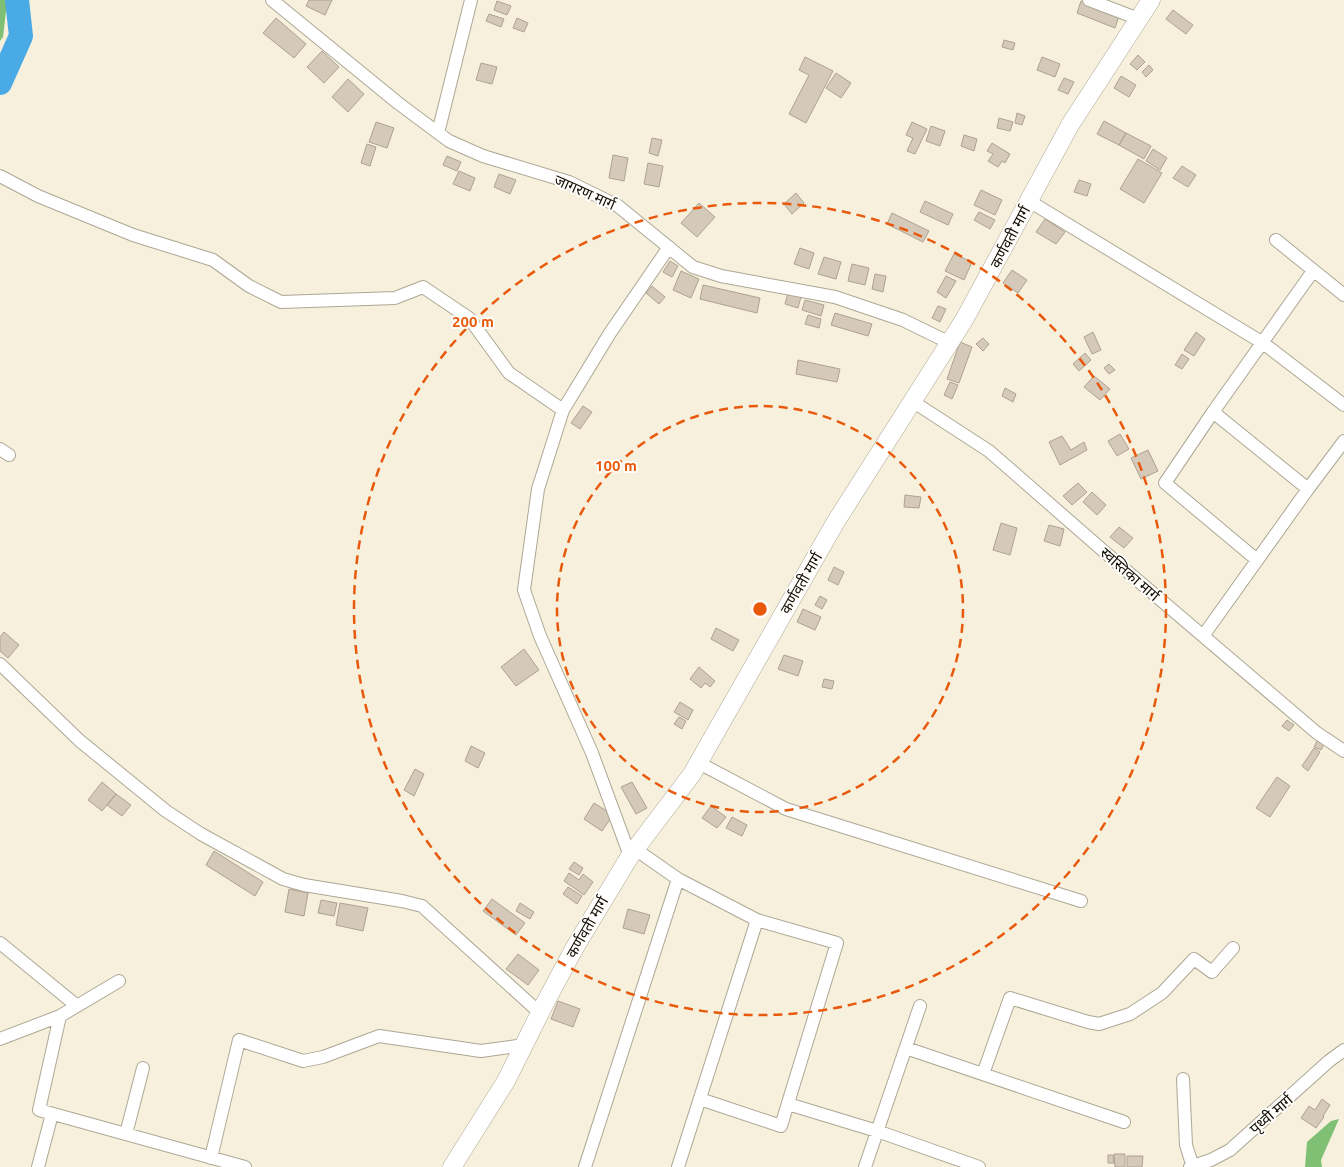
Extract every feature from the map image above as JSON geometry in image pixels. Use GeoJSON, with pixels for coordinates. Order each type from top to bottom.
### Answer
{"type":"FeatureCollection","features":[{"type":"Feature","properties":{"kind":"main road","name":"कर्णवती मार्ग"},"geometry":{"type":"LineString","coordinates":[[452,1167],[506,1081],[575,947],[632,852],[699,763],[835,523],[964,320],[1070,126],[1151,0]]}},
{"type":"Feature","properties":{"kind":"street","name":"जागरण मार्ग"},"geometry":{"type":"LineString","coordinates":[[272,0],[398,103],[449,141],[483,156],[569,182],[618,206],[693,267],[721,276],[835,297],[903,320],[950,343]]}},
{"type":"Feature","properties":{"kind":"street"},"geometry":{"type":"LineString","coordinates":[[438,133],[471,0]]}},
{"type":"Feature","properties":{"kind":"street"},"geometry":{"type":"LineString","coordinates":[[1089,0],[1139,19]]}},
{"type":"Feature","properties":{"kind":"street"},"geometry":{"type":"LineString","coordinates":[[0,176],[38,196],[133,235],[213,260],[249,286],[282,302],[394,298],[423,287],[469,318],[509,373],[563,410]]}},
{"type":"Feature","properties":{"kind":"street"},"geometry":{"type":"LineString","coordinates":[[1029,201],[1263,343],[1344,405]]}},
{"type":"Feature","properties":{"kind":"street"},"geometry":{"type":"LineString","coordinates":[[1276,240],[1344,295]]}},
{"type":"Feature","properties":{"kind":"street"},"geometry":{"type":"LineString","coordinates":[[670,247],[610,333],[563,410],[538,488],[524,590],[540,636],[592,753],[632,852],[678,879],[757,920],[838,943],[781,1126],[700,1099]]}},
{"type":"Feature","properties":{"kind":"street"},"geometry":{"type":"LineString","coordinates":[[1257,560],[1165,483],[1213,412],[1314,272]]}},
{"type":"Feature","properties":{"kind":"street","name":"स्वस्तिका मार्ग"},"geometry":{"type":"LineString","coordinates":[[912,401],[989,451],[1317,733],[1344,751]]}},
{"type":"Feature","properties":{"kind":"street"},"geometry":{"type":"LineString","coordinates":[[1213,412],[1308,489]]}},
{"type":"Feature","properties":{"kind":"street"},"geometry":{"type":"LineString","coordinates":[[1203,636],[1344,441]]}},
{"type":"Feature","properties":{"kind":"street"},"geometry":{"type":"LineString","coordinates":[[0,664],[80,742],[173,816],[201,834],[283,879],[304,886],[402,901],[422,906],[540,1013]]}},
{"type":"Feature","properties":{"kind":"street"},"geometry":{"type":"LineString","coordinates":[[699,763],[786,809],[1081,901]]}},
{"type":"Feature","properties":{"kind":"street"},"geometry":{"type":"LineString","coordinates":[[585,1167],[678,879]]}},
{"type":"Feature","properties":{"kind":"street"},"geometry":{"type":"LineString","coordinates":[[678,1167],[757,920]]}},
{"type":"Feature","properties":{"kind":"street"},"geometry":{"type":"LineString","coordinates":[[0,943],[77,1006]]}},
{"type":"Feature","properties":{"kind":"street"},"geometry":{"type":"LineString","coordinates":[[983,1074],[1010,998],[1099,1024],[1130,1014],[1162,993],[1194,959],[1212,972],[1233,948]]}},
{"type":"Feature","properties":{"kind":"street"},"geometry":{"type":"LineString","coordinates":[[0,1039],[60,1016],[118,981]]}},
{"type":"Feature","properties":{"kind":"street"},"geometry":{"type":"LineString","coordinates":[[865,1167],[920,1006]]}},
{"type":"Feature","properties":{"kind":"street"},"geometry":{"type":"LineString","coordinates":[[60,1016],[38,1110],[245,1167]]}},
{"type":"Feature","properties":{"kind":"street"},"geometry":{"type":"LineString","coordinates":[[211,1158],[240,1040],[303,1061],[323,1057],[379,1036],[481,1051],[524,1046]]}},
{"type":"Feature","properties":{"kind":"street"},"geometry":{"type":"LineString","coordinates":[[906,1048],[1124,1122]]}},
{"type":"Feature","properties":{"kind":"street","name":"पृथ्वी मार्ग"},"geometry":{"type":"LineString","coordinates":[[1192,1167],[1230,1150],[1329,1061],[1344,1050]]}},
{"type":"Feature","properties":{"kind":"street"},"geometry":{"type":"LineString","coordinates":[[126,1134],[143,1068]]}},
{"type":"Feature","properties":{"kind":"street"},"geometry":{"type":"LineString","coordinates":[[1183,1079],[1186,1145],[1192,1167]]}},
{"type":"Feature","properties":{"kind":"street"},"geometry":{"type":"LineString","coordinates":[[788,1104],[877,1132],[943,1161],[979,1167]]}},
{"type":"Feature","properties":{"kind":"street"},"geometry":{"type":"LineString","coordinates":[[38,1167],[52,1114]]}},
{"type":"Feature","properties":{"kind":"green space"},"geometry":{"type":"Polygon","coordinates":[[[0,0],[7,0],[3,37],[0,41],[0,0]]]}},
{"type":"Feature","properties":{"kind":"green space"},"geometry":{"type":"Polygon","coordinates":[[[1339,1119],[1321,1160],[1322,1167],[1305,1167],[1307,1142],[1331,1121],[1339,1119]]]}},
{"type":"Feature","properties":{"kind":"building"},"geometry":{"type":"Polygon","coordinates":[[[309,0],[332,0],[325,15],[306,6],[309,0]]]}},
{"type":"Feature","properties":{"kind":"building"},"geometry":{"type":"Polygon","coordinates":[[[497,1],[511,6],[507,15],[494,10],[497,1]]]}},
{"type":"Feature","properties":{"kind":"building"},"geometry":{"type":"Polygon","coordinates":[[[1081,1],[1119,16],[1115,28],[1077,13],[1081,1]]]}},
{"type":"Feature","properties":{"kind":"building"},"geometry":{"type":"Polygon","coordinates":[[[1173,10],[1193,25],[1186,34],[1166,19],[1173,10]]]}},
{"type":"Feature","properties":{"kind":"building"},"geometry":{"type":"Polygon","coordinates":[[[489,14],[504,19],[501,27],[486,21],[489,14]]]}},
{"type":"Feature","properties":{"kind":"building"},"geometry":{"type":"Polygon","coordinates":[[[276,18],[306,44],[294,58],[263,33],[276,18]]]}},
{"type":"Feature","properties":{"kind":"building"},"geometry":{"type":"Polygon","coordinates":[[[517,18],[528,23],[524,32],[513,28],[517,18]]]}},
{"type":"Feature","properties":{"kind":"building"},"geometry":{"type":"Polygon","coordinates":[[[1004,40],[1015,43],[1013,50],[1002,47],[1004,40]]]}},
{"type":"Feature","properties":{"kind":"building"},"geometry":{"type":"Polygon","coordinates":[[[322,51],[339,67],[324,83],[307,67],[322,51]]]}},
{"type":"Feature","properties":{"kind":"building"},"geometry":{"type":"Polygon","coordinates":[[[1138,55],[1145,62],[1137,70],[1130,64],[1138,55]]]}},
{"type":"Feature","properties":{"kind":"building"},"geometry":{"type":"Polygon","coordinates":[[[805,57],[833,71],[806,123],[789,114],[809,75],[799,70],[805,57]]]}},
{"type":"Feature","properties":{"kind":"building"},"geometry":{"type":"Polygon","coordinates":[[[1042,57],[1060,64],[1055,77],[1037,70],[1042,57]]]}},
{"type":"Feature","properties":{"kind":"building"},"geometry":{"type":"Polygon","coordinates":[[[481,63],[497,67],[492,84],[476,80],[481,63]]]}},
{"type":"Feature","properties":{"kind":"building"},"geometry":{"type":"Polygon","coordinates":[[[1149,65],[1153,70],[1146,77],[1142,72],[1149,65]]]}},
{"type":"Feature","properties":{"kind":"building"},"geometry":{"type":"Polygon","coordinates":[[[836,73],[851,83],[841,98],[826,88],[836,73]]]}},
{"type":"Feature","properties":{"kind":"building"},"geometry":{"type":"Polygon","coordinates":[[[1121,76],[1136,85],[1129,97],[1114,88],[1121,76]]]}},
{"type":"Feature","properties":{"kind":"building"},"geometry":{"type":"Polygon","coordinates":[[[1064,78],[1074,82],[1068,94],[1058,90],[1064,78]]]}},
{"type":"Feature","properties":{"kind":"building"},"geometry":{"type":"Polygon","coordinates":[[[348,79],[364,94],[348,112],[332,97],[348,79]]]}},
{"type":"Feature","properties":{"kind":"building"},"geometry":{"type":"Polygon","coordinates":[[[1017,113],[1025,116],[1022,125],[1015,123],[1017,113]]]}},
{"type":"Feature","properties":{"kind":"building"},"geometry":{"type":"Polygon","coordinates":[[[999,118],[1013,122],[1010,131],[997,128],[999,118]]]}},
{"type":"Feature","properties":{"kind":"building"},"geometry":{"type":"Polygon","coordinates":[[[1104,121],[1126,133],[1119,145],[1097,134],[1104,121]]]}},
{"type":"Feature","properties":{"kind":"building"},"geometry":{"type":"Polygon","coordinates":[[[376,122],[394,128],[387,148],[369,142],[376,122]]]}},
{"type":"Feature","properties":{"kind":"building"},"geometry":{"type":"Polygon","coordinates":[[[912,122],[927,129],[915,154],[907,151],[913,138],[906,135],[912,122]]]}},
{"type":"Feature","properties":{"kind":"building"},"geometry":{"type":"Polygon","coordinates":[[[931,126],[945,131],[940,146],[926,141],[931,126]]]}},
{"type":"Feature","properties":{"kind":"building"},"geometry":{"type":"Polygon","coordinates":[[[1126,133],[1151,146],[1144,159],[1119,145],[1126,133]]]}},
{"type":"Feature","properties":{"kind":"building"},"geometry":{"type":"Polygon","coordinates":[[[964,135],[977,139],[974,151],[961,146],[964,135]]]}},
{"type":"Feature","properties":{"kind":"building"},"geometry":{"type":"Polygon","coordinates":[[[652,138],[662,140],[658,156],[649,153],[652,138]]]}},
{"type":"Feature","properties":{"kind":"building"},"geometry":{"type":"Polygon","coordinates":[[[992,143],[1010,154],[1005,163],[1002,161],[998,167],[988,161],[993,154],[987,151],[992,143]]]}},
{"type":"Feature","properties":{"kind":"building"},"geometry":{"type":"Polygon","coordinates":[[[367,144],[376,147],[370,166],[361,163],[367,144]]]}},
{"type":"Feature","properties":{"kind":"building"},"geometry":{"type":"Polygon","coordinates":[[[1153,149],[1167,158],[1160,170],[1146,161],[1153,149]]]}},
{"type":"Feature","properties":{"kind":"building"},"geometry":{"type":"Polygon","coordinates":[[[613,155],[628,158],[624,181],[609,178],[613,155]]]}},
{"type":"Feature","properties":{"kind":"building"},"geometry":{"type":"Polygon","coordinates":[[[447,156],[461,162],[457,171],[443,165],[447,156]]]}},
{"type":"Feature","properties":{"kind":"building"},"geometry":{"type":"Polygon","coordinates":[[[1138,159],[1162,173],[1144,203],[1120,189],[1138,159]]]}},
{"type":"Feature","properties":{"kind":"building"},"geometry":{"type":"Polygon","coordinates":[[[648,163],[663,166],[659,187],[644,184],[648,163]]]}},
{"type":"Feature","properties":{"kind":"building"},"geometry":{"type":"Polygon","coordinates":[[[1182,166],[1196,175],[1188,187],[1173,178],[1182,166]]]}},
{"type":"Feature","properties":{"kind":"building"},"geometry":{"type":"Polygon","coordinates":[[[459,171],[475,178],[470,191],[453,184],[459,171]]]}},
{"type":"Feature","properties":{"kind":"building"},"geometry":{"type":"Polygon","coordinates":[[[499,174],[516,180],[510,194],[494,187],[499,174]]]}},
{"type":"Feature","properties":{"kind":"building"},"geometry":{"type":"Polygon","coordinates":[[[1079,180],[1091,184],[1087,196],[1074,192],[1079,180]]]}},
{"type":"Feature","properties":{"kind":"building"},"geometry":{"type":"Polygon","coordinates":[[[981,190],[1002,200],[995,215],[974,205],[981,190]]]}},
{"type":"Feature","properties":{"kind":"building"},"geometry":{"type":"Polygon","coordinates":[[[796,193],[804,203],[792,214],[784,204],[796,193]]]}},
{"type":"Feature","properties":{"kind":"building"},"geometry":{"type":"Polygon","coordinates":[[[925,201],[953,214],[948,225],[920,212],[925,201]]]}},
{"type":"Feature","properties":{"kind":"building"},"geometry":{"type":"Polygon","coordinates":[[[699,203],[715,217],[697,237],[681,223],[699,203]]]}},
{"type":"Feature","properties":{"kind":"building"},"geometry":{"type":"Polygon","coordinates":[[[979,212],[995,220],[990,229],[974,220],[979,212]]]}},
{"type":"Feature","properties":{"kind":"building"},"geometry":{"type":"Polygon","coordinates":[[[892,213],[929,231],[923,242],[887,224],[892,213]]]}},
{"type":"Feature","properties":{"kind":"building"},"geometry":{"type":"Polygon","coordinates":[[[1045,219],[1065,232],[1056,244],[1036,232],[1045,219]]]}},
{"type":"Feature","properties":{"kind":"building"},"geometry":{"type":"Polygon","coordinates":[[[800,248],[814,253],[809,269],[794,264],[800,248]]]}},
{"type":"Feature","properties":{"kind":"building"},"geometry":{"type":"Polygon","coordinates":[[[954,254],[972,262],[964,280],[945,271],[954,254]]]}},
{"type":"Feature","properties":{"kind":"building"},"geometry":{"type":"Polygon","coordinates":[[[824,257],[841,262],[836,279],[818,274],[824,257]]]}},
{"type":"Feature","properties":{"kind":"building"},"geometry":{"type":"Polygon","coordinates":[[[670,261],[678,266],[672,277],[663,272],[670,261]]]}},
{"type":"Feature","properties":{"kind":"building"},"geometry":{"type":"Polygon","coordinates":[[[852,264],[869,268],[865,285],[848,281],[852,264]]]}},
{"type":"Feature","properties":{"kind":"building"},"geometry":{"type":"Polygon","coordinates":[[[1012,270],[1027,280],[1018,293],[1003,283],[1012,270]]]}},
{"type":"Feature","properties":{"kind":"building"},"geometry":{"type":"Polygon","coordinates":[[[681,271],[699,279],[691,298],[673,290],[681,271]]]}},
{"type":"Feature","properties":{"kind":"building"},"geometry":{"type":"Polygon","coordinates":[[[875,274],[886,276],[883,292],[872,289],[875,274]]]}},
{"type":"Feature","properties":{"kind":"building"},"geometry":{"type":"Polygon","coordinates":[[[946,276],[956,281],[946,298],[937,292],[946,276]]]}},
{"type":"Feature","properties":{"kind":"building"},"geometry":{"type":"Polygon","coordinates":[[[703,285],[760,298],[757,313],[700,299],[703,285]]]}},
{"type":"Feature","properties":{"kind":"building"},"geometry":{"type":"Polygon","coordinates":[[[652,286],[665,297],[659,304],[646,293],[652,286]]]}},
{"type":"Feature","properties":{"kind":"building"},"geometry":{"type":"Polygon","coordinates":[[[788,293],[801,297],[798,308],[785,304],[788,293]]]}},
{"type":"Feature","properties":{"kind":"building"},"geometry":{"type":"Polygon","coordinates":[[[805,300],[824,305],[821,316],[802,310],[805,300]]]}},
{"type":"Feature","properties":{"kind":"building"},"geometry":{"type":"Polygon","coordinates":[[[938,306],[946,309],[940,322],[932,318],[938,306]]]}},
{"type":"Feature","properties":{"kind":"building"},"geometry":{"type":"Polygon","coordinates":[[[835,313],[872,324],[868,336],[831,325],[835,313]]]}},
{"type":"Feature","properties":{"kind":"building"},"geometry":{"type":"Polygon","coordinates":[[[808,315],[821,319],[819,328],[805,324],[808,315]]]}},
{"type":"Feature","properties":{"kind":"building"},"geometry":{"type":"Polygon","coordinates":[[[1093,332],[1101,350],[1092,354],[1084,337],[1093,332]]]}},
{"type":"Feature","properties":{"kind":"building"},"geometry":{"type":"Polygon","coordinates":[[[1196,332],[1205,339],[1194,356],[1184,350],[1196,332]]]}},
{"type":"Feature","properties":{"kind":"building"},"geometry":{"type":"Polygon","coordinates":[[[983,338],[989,344],[983,351],[976,344],[983,338]]]}},
{"type":"Feature","properties":{"kind":"building"},"geometry":{"type":"Polygon","coordinates":[[[960,342],[972,347],[959,383],[947,379],[960,342]]]}},
{"type":"Feature","properties":{"kind":"building"},"geometry":{"type":"Polygon","coordinates":[[[1085,353],[1091,360],[1079,371],[1073,364],[1085,353]]]}},
{"type":"Feature","properties":{"kind":"building"},"geometry":{"type":"Polygon","coordinates":[[[1182,354],[1189,359],[1182,369],[1175,365],[1182,354]]]}},
{"type":"Feature","properties":{"kind":"building"},"geometry":{"type":"Polygon","coordinates":[[[798,360],[840,369],[837,382],[796,374],[798,360]]]}},
{"type":"Feature","properties":{"kind":"building"},"geometry":{"type":"Polygon","coordinates":[[[1109,364],[1115,370],[1109,374],[1104,368],[1109,364]]]}},
{"type":"Feature","properties":{"kind":"building"},"geometry":{"type":"Polygon","coordinates":[[[1094,376],[1110,389],[1100,400],[1084,387],[1094,376]]]}},
{"type":"Feature","properties":{"kind":"building"},"geometry":{"type":"Polygon","coordinates":[[[950,382],[958,385],[952,399],[944,395],[950,382]]]}},
{"type":"Feature","properties":{"kind":"building"},"geometry":{"type":"Polygon","coordinates":[[[1005,388],[1016,394],[1013,402],[1002,396],[1005,388]]]}},
{"type":"Feature","properties":{"kind":"building"},"geometry":{"type":"Polygon","coordinates":[[[583,406],[592,412],[580,429],[571,423],[583,406]]]}},
{"type":"Feature","properties":{"kind":"building"},"geometry":{"type":"Polygon","coordinates":[[[1120,434],[1129,449],[1117,456],[1108,441],[1120,434]]]}},
{"type":"Feature","properties":{"kind":"building"},"geometry":{"type":"Polygon","coordinates":[[[1062,436],[1071,450],[1084,442],[1087,450],[1060,465],[1049,442],[1062,436]]]}},
{"type":"Feature","properties":{"kind":"building"},"geometry":{"type":"Polygon","coordinates":[[[1148,450],[1158,471],[1141,479],[1131,458],[1148,450]]]}},
{"type":"Feature","properties":{"kind":"building"},"geometry":{"type":"Polygon","coordinates":[[[1078,483],[1087,492],[1072,505],[1063,496],[1078,483]]]}},
{"type":"Feature","properties":{"kind":"building"},"geometry":{"type":"Polygon","coordinates":[[[1092,492],[1106,505],[1097,515],[1083,502],[1092,492]]]}},
{"type":"Feature","properties":{"kind":"building"},"geometry":{"type":"Polygon","coordinates":[[[905,495],[921,497],[919,508],[904,507],[905,495]]]}},
{"type":"Feature","properties":{"kind":"building"},"geometry":{"type":"Polygon","coordinates":[[[1001,523],[1017,528],[1010,555],[993,550],[1001,523]]]}},
{"type":"Feature","properties":{"kind":"building"},"geometry":{"type":"Polygon","coordinates":[[[1049,525],[1064,529],[1060,546],[1044,541],[1049,525]]]}},
{"type":"Feature","properties":{"kind":"building"},"geometry":{"type":"Polygon","coordinates":[[[1119,527],[1133,538],[1124,548],[1110,537],[1119,527]]]}},
{"type":"Feature","properties":{"kind":"building"},"geometry":{"type":"Polygon","coordinates":[[[834,567],[844,572],[838,585],[828,580],[834,567]]]}},
{"type":"Feature","properties":{"kind":"building"},"geometry":{"type":"Polygon","coordinates":[[[820,596],[827,600],[822,609],[815,605],[820,596]]]}},
{"type":"Feature","properties":{"kind":"building"},"geometry":{"type":"Polygon","coordinates":[[[803,609],[821,617],[815,630],[797,622],[803,609]]]}},
{"type":"Feature","properties":{"kind":"building"},"geometry":{"type":"Polygon","coordinates":[[[716,628],[739,640],[733,651],[711,639],[716,628]]]}},
{"type":"Feature","properties":{"kind":"building"},"geometry":{"type":"Polygon","coordinates":[[[4,632],[19,645],[8,658],[0,651],[0,637],[4,632]]]}},
{"type":"Feature","properties":{"kind":"building"},"geometry":{"type":"Polygon","coordinates":[[[524,649],[539,670],[516,686],[501,667],[524,649]]]}},
{"type":"Feature","properties":{"kind":"building"},"geometry":{"type":"Polygon","coordinates":[[[784,655],[803,661],[798,676],[778,669],[784,655]]]}},
{"type":"Feature","properties":{"kind":"building"},"geometry":{"type":"Polygon","coordinates":[[[699,667],[715,681],[710,687],[705,683],[701,688],[690,679],[699,667]]]}},
{"type":"Feature","properties":{"kind":"building"},"geometry":{"type":"Polygon","coordinates":[[[824,679],[834,681],[832,689],[822,687],[824,679]]]}},
{"type":"Feature","properties":{"kind":"building"},"geometry":{"type":"Polygon","coordinates":[[[680,702],[693,710],[688,720],[674,712],[680,702]]]}},
{"type":"Feature","properties":{"kind":"building"},"geometry":{"type":"Polygon","coordinates":[[[679,717],[686,721],[682,729],[674,724],[679,717]]]}},
{"type":"Feature","properties":{"kind":"building"},"geometry":{"type":"Polygon","coordinates":[[[1287,720],[1294,725],[1289,731],[1282,726],[1287,720]]]}},
{"type":"Feature","properties":{"kind":"building"},"geometry":{"type":"Polygon","coordinates":[[[1318,739],[1325,742],[1321,750],[1314,747],[1318,739]]]}},
{"type":"Feature","properties":{"kind":"building"},"geometry":{"type":"Polygon","coordinates":[[[471,746],[485,753],[478,768],[465,761],[471,746]]]}},
{"type":"Feature","properties":{"kind":"building"},"geometry":{"type":"Polygon","coordinates":[[[1314,748],[1320,752],[1308,771],[1302,766],[1314,748]]]}},
{"type":"Feature","properties":{"kind":"building"},"geometry":{"type":"Polygon","coordinates":[[[415,769],[424,774],[414,796],[404,790],[415,769]]]}},
{"type":"Feature","properties":{"kind":"building"},"geometry":{"type":"Polygon","coordinates":[[[1277,777],[1290,786],[1270,817],[1256,808],[1277,777]]]}},
{"type":"Feature","properties":{"kind":"building"},"geometry":{"type":"Polygon","coordinates":[[[102,782],[116,794],[102,811],[88,800],[102,782]]]}},
{"type":"Feature","properties":{"kind":"building"},"geometry":{"type":"Polygon","coordinates":[[[632,782],[647,808],[636,814],[621,787],[632,782]]]}},
{"type":"Feature","properties":{"kind":"building"},"geometry":{"type":"Polygon","coordinates":[[[116,794],[131,805],[122,816],[107,805],[116,794]]]}},
{"type":"Feature","properties":{"kind":"building"},"geometry":{"type":"Polygon","coordinates":[[[594,803],[613,815],[602,831],[584,819],[594,803]]]}},
{"type":"Feature","properties":{"kind":"building"},"geometry":{"type":"Polygon","coordinates":[[[711,806],[726,817],[717,828],[702,818],[711,806]]]}},
{"type":"Feature","properties":{"kind":"building"},"geometry":{"type":"Polygon","coordinates":[[[732,817],[747,825],[742,836],[726,828],[732,817]]]}},
{"type":"Feature","properties":{"kind":"building"},"geometry":{"type":"Polygon","coordinates":[[[214,851],[263,882],[255,896],[206,865],[214,851]]]}},
{"type":"Feature","properties":{"kind":"building"},"geometry":{"type":"Polygon","coordinates":[[[574,862],[583,868],[579,875],[569,869],[574,862]]]}},
{"type":"Feature","properties":{"kind":"building"},"geometry":{"type":"Polygon","coordinates":[[[569,873],[579,880],[583,874],[593,882],[584,895],[564,881],[569,873]]]}},
{"type":"Feature","properties":{"kind":"building"},"geometry":{"type":"Polygon","coordinates":[[[568,887],[582,896],[577,904],[563,894],[568,887]]]}},
{"type":"Feature","properties":{"kind":"building"},"geometry":{"type":"Polygon","coordinates":[[[289,889],[308,893],[304,916],[285,912],[289,889]]]}},
{"type":"Feature","properties":{"kind":"building"},"geometry":{"type":"Polygon","coordinates":[[[492,899],[525,923],[516,935],[483,911],[492,899]]]}},
{"type":"Feature","properties":{"kind":"building"},"geometry":{"type":"Polygon","coordinates":[[[321,900],[337,903],[334,916],[318,913],[321,900]]]}},
{"type":"Feature","properties":{"kind":"building"},"geometry":{"type":"Polygon","coordinates":[[[340,903],[368,908],[363,931],[336,925],[340,903]]]}},
{"type":"Feature","properties":{"kind":"building"},"geometry":{"type":"Polygon","coordinates":[[[520,903],[534,912],[530,919],[516,911],[520,903]]]}},
{"type":"Feature","properties":{"kind":"building"},"geometry":{"type":"Polygon","coordinates":[[[628,909],[650,915],[644,934],[623,928],[628,909]]]}},
{"type":"Feature","properties":{"kind":"building"},"geometry":{"type":"Polygon","coordinates":[[[518,954],[539,970],[528,985],[506,969],[518,954]]]}},
{"type":"Feature","properties":{"kind":"building"},"geometry":{"type":"Polygon","coordinates":[[[558,1001],[580,1009],[573,1027],[551,1019],[558,1001]]]}},
{"type":"Feature","properties":{"kind":"building"},"geometry":{"type":"Polygon","coordinates":[[[1322,1099],[1330,1105],[1316,1128],[1301,1118],[1309,1106],[1315,1110],[1322,1099]]]}},
{"type":"Feature","properties":{"kind":"building"},"geometry":{"type":"Polygon","coordinates":[[[1114,1154],[1125,1154],[1125,1167],[1115,1167],[1114,1154]]]}},
{"type":"Feature","properties":{"kind":"building"},"geometry":{"type":"Polygon","coordinates":[[[1108,1155],[1113,1155],[1114,1163],[1108,1163],[1108,1155]]]}},
{"type":"Feature","properties":{"kind":"building"},"geometry":{"type":"Polygon","coordinates":[[[1127,1156],[1143,1156],[1142,1167],[1127,1167],[1127,1156]]]}},
{"type":"Feature","properties":{"kind":"waterway"},"geometry":{"type":"LineString","coordinates":[[0,83],[21,36],[17,0]]}}]}
